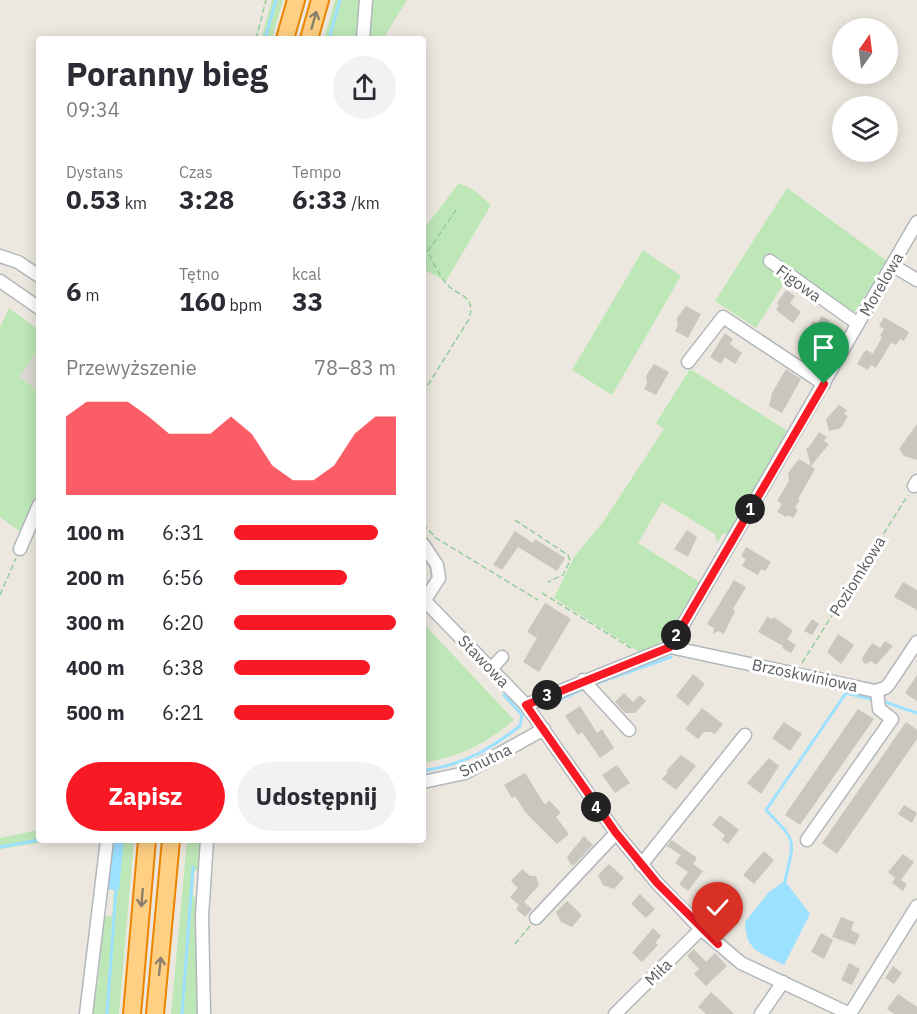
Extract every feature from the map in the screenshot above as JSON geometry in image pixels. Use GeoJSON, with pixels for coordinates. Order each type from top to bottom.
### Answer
{"type":"FeatureCollection","features":[{"type":"Feature","properties":{"kind":"highway"},"geometry":{"type":"LineString","coordinates":[[286,36],[296,0]]}},
{"type":"Feature","properties":{"kind":"highway"},"geometry":{"type":"LineString","coordinates":[[310,36],[320,0]]}},
{"type":"Feature","properties":{"kind":"highway"},"geometry":{"type":"LineString","coordinates":[[132,1014],[147,843]]}},
{"type":"Feature","properties":{"kind":"highway"},"geometry":{"type":"LineString","coordinates":[[155,1014],[171,843]]}},
{"type":"Feature","properties":{"kind":"street"},"geometry":{"type":"LineString","coordinates":[[363,36],[366,0]]}},
{"type":"Feature","properties":{"kind":"street","name":"Morelowa"},"geometry":{"type":"LineString","coordinates":[[670,647],[917,222]]}},
{"type":"Feature","properties":{"kind":"street"},"geometry":{"type":"LineString","coordinates":[[0,256],[8,257],[36,274]]}},
{"type":"Feature","properties":{"kind":"street","name":"Figowa"},"geometry":{"type":"LineString","coordinates":[[770,261],[858,324]]}},
{"type":"Feature","properties":{"kind":"street"},"geometry":{"type":"LineString","coordinates":[[892,265],[917,280]]}},
{"type":"Feature","properties":{"kind":"street"},"geometry":{"type":"LineString","coordinates":[[0,281],[36,306]]}},
{"type":"Feature","properties":{"kind":"street"},"geometry":{"type":"LineString","coordinates":[[688,362],[723,317],[824,384]]}},
{"type":"Feature","properties":{"kind":"street"},"geometry":{"type":"LineString","coordinates":[[20,549],[36,513]]}},
{"type":"Feature","properties":{"kind":"street"},"geometry":{"type":"LineString","coordinates":[[426,549],[439,571],[438,583],[426,598]]}},
{"type":"Feature","properties":{"kind":"street","name":"Stawowa"},"geometry":{"type":"LineString","coordinates":[[426,603],[526,705],[616,833],[641,865],[701,929],[741,963],[850,1014]]}},
{"type":"Feature","properties":{"kind":"street","name":"Brzoskwiniowa"},"geometry":{"type":"LineString","coordinates":[[670,647],[877,691],[890,684],[917,642]]}},
{"type":"Feature","properties":{"kind":"street"},"geometry":{"type":"LineString","coordinates":[[526,705],[586,685],[670,647]]}},
{"type":"Feature","properties":{"kind":"street"},"geometry":{"type":"LineString","coordinates":[[491,669],[502,657]]}},
{"type":"Feature","properties":{"kind":"street"},"geometry":{"type":"LineString","coordinates":[[586,685],[629,730]]}},
{"type":"Feature","properties":{"kind":"street"},"geometry":{"type":"LineString","coordinates":[[807,840],[892,719],[879,709],[877,691]]}},
{"type":"Feature","properties":{"kind":"street","name":"Smutna"},"geometry":{"type":"LineString","coordinates":[[426,781],[465,773],[544,729]]}},
{"type":"Feature","properties":{"kind":"street"},"geometry":{"type":"LineString","coordinates":[[641,865],[745,735]]}},
{"type":"Feature","properties":{"kind":"street"},"geometry":{"type":"LineString","coordinates":[[536,918],[616,833]]}},
{"type":"Feature","properties":{"kind":"street"},"geometry":{"type":"LineString","coordinates":[[86,1014],[107,843]]}},
{"type":"Feature","properties":{"kind":"street"},"geometry":{"type":"LineString","coordinates":[[204,1014],[202,916],[207,843]]}},
{"type":"Feature","properties":{"kind":"street"},"geometry":{"type":"LineString","coordinates":[[850,1014],[917,906]]}},
{"type":"Feature","properties":{"kind":"street","name":"Miła"},"geometry":{"type":"LineString","coordinates":[[615,1014],[701,929]]}},
{"type":"Feature","properties":{"kind":"street"},"geometry":{"type":"LineString","coordinates":[[760,1014],[783,982]]}},
{"type":"Feature","properties":{"kind":"path"},"geometry":{"type":"LineString","coordinates":[[257,36],[266,0]]}},
{"type":"Feature","properties":{"kind":"path"},"geometry":{"type":"LineString","coordinates":[[426,388],[469,319],[472,309],[469,300],[446,283],[428,251],[456,210]]}},
{"type":"Feature","properties":{"kind":"path","name":"Poziomkowa"},"geometry":{"type":"LineString","coordinates":[[799,673],[801,665],[915,484]]}},
{"type":"Feature","properties":{"kind":"path"},"geometry":{"type":"LineString","coordinates":[[515,520],[568,555],[570,561],[566,570],[548,582]]}},
{"type":"Feature","properties":{"kind":"path"},"geometry":{"type":"LineString","coordinates":[[426,527],[436,538],[538,600]]}},
{"type":"Feature","properties":{"kind":"path"},"geometry":{"type":"LineString","coordinates":[[0,595],[20,549]]}},
{"type":"Feature","properties":{"kind":"path"},"geometry":{"type":"LineString","coordinates":[[542,593],[631,648]]}},
{"type":"Feature","properties":{"kind":"path"},"geometry":{"type":"LineString","coordinates":[[515,944],[536,918]]}},
{"type":"Feature","properties":{"kind":"shaded area"},"geometry":{"type":"Polygon","coordinates":[[[36,353],[36,389],[19,377],[36,353]]]}},
{"type":"Feature","properties":{"kind":"green space"},"geometry":{"type":"Polygon","coordinates":[[[272,0],[283,0],[273,36],[262,36],[272,0]]]}},
{"type":"Feature","properties":{"kind":"green space"},"geometry":{"type":"Polygon","coordinates":[[[335,0],[363,0],[357,36],[325,36],[335,0]]]}},
{"type":"Feature","properties":{"kind":"green space"},"geometry":{"type":"Polygon","coordinates":[[[371,0],[407,0],[385,36],[368,36],[371,0]]]}},
{"type":"Feature","properties":{"kind":"green space"},"geometry":{"type":"Polygon","coordinates":[[[459,183],[474,190],[491,205],[446,281],[426,271],[426,226],[459,183]]]}},
{"type":"Feature","properties":{"kind":"green space"},"geometry":{"type":"Polygon","coordinates":[[[787,188],[887,261],[854,313],[771,257],[765,265],[786,280],[756,328],[715,301],[787,188]]]}},
{"type":"Feature","properties":{"kind":"green space"},"geometry":{"type":"Polygon","coordinates":[[[643,250],[681,276],[612,395],[572,370],[643,250]]]}},
{"type":"Feature","properties":{"kind":"green space"},"geometry":{"type":"Polygon","coordinates":[[[9,308],[36,328],[36,353],[19,377],[36,389],[36,502],[22,533],[0,517],[0,327],[9,308]]]}},
{"type":"Feature","properties":{"kind":"green space"},"geometry":{"type":"Polygon","coordinates":[[[690,369],[789,432],[729,535],[723,533],[717,544],[715,534],[662,502],[638,543],[701,583],[670,633],[652,648],[641,653],[554,598],[574,557],[603,522],[664,429],[656,423],[690,369]]]}},
{"type":"Feature","properties":{"kind":"green space"},"geometry":{"type":"Polygon","coordinates":[[[426,626],[514,720],[472,748],[426,762],[426,626]]]}},
{"type":"Feature","properties":{"kind":"green space"},"geometry":{"type":"Polygon","coordinates":[[[36,831],[36,843],[39,843],[0,849],[0,838],[36,831]]]}},
{"type":"Feature","properties":{"kind":"green space"},"geometry":{"type":"Polygon","coordinates":[[[110,843],[134,843],[119,1014],[88,1014],[93,991],[98,984],[104,916],[112,916],[114,890],[106,889],[110,843]]]}},
{"type":"Feature","properties":{"kind":"green space"},"geometry":{"type":"Polygon","coordinates":[[[187,843],[204,843],[201,871],[194,871],[193,895],[198,904],[200,1014],[171,1014],[187,843]]]}},
{"type":"Feature","properties":{"kind":"water"},"geometry":{"type":"Polygon","coordinates":[[[112,843],[124,843],[119,890],[108,889],[112,843]]]}},
{"type":"Feature","properties":{"kind":"water"},"geometry":{"type":"Polygon","coordinates":[[[785,881],[810,914],[784,965],[761,954],[751,945],[745,922],[769,892],[785,881]]]}},
{"type":"Feature","properties":{"kind":"building"},"geometry":{"type":"Polygon","coordinates":[[[786,290],[795,296],[790,303],[801,312],[793,323],[776,310],[779,305],[777,303],[786,290]]]}},
{"type":"Feature","properties":{"kind":"building"},"geometry":{"type":"Polygon","coordinates":[[[686,306],[701,314],[688,338],[675,331],[678,325],[677,318],[686,306]]]}},
{"type":"Feature","properties":{"kind":"building"},"geometry":{"type":"Polygon","coordinates":[[[822,316],[830,321],[826,334],[830,336],[824,345],[810,336],[812,332],[808,329],[813,321],[817,323],[822,316]]]}},
{"type":"Feature","properties":{"kind":"building"},"geometry":{"type":"Polygon","coordinates":[[[884,317],[909,332],[904,341],[900,339],[896,345],[891,343],[876,368],[871,365],[868,370],[857,364],[867,350],[873,354],[882,337],[880,336],[884,329],[879,326],[884,317]]]}},
{"type":"Feature","properties":{"kind":"building"},"geometry":{"type":"Polygon","coordinates":[[[725,333],[733,339],[730,344],[742,353],[735,364],[725,357],[721,364],[710,357],[725,333]]]}},
{"type":"Feature","properties":{"kind":"building"},"geometry":{"type":"Polygon","coordinates":[[[654,364],[669,372],[656,395],[644,389],[647,383],[646,376],[654,364]]]}},
{"type":"Feature","properties":{"kind":"building"},"geometry":{"type":"Polygon","coordinates":[[[786,369],[801,379],[782,413],[769,406],[772,393],[786,369]]]}},
{"type":"Feature","properties":{"kind":"building"},"geometry":{"type":"Polygon","coordinates":[[[839,405],[847,410],[844,414],[848,416],[841,428],[829,431],[826,419],[839,405]]]}},
{"type":"Feature","properties":{"kind":"building"},"geometry":{"type":"Polygon","coordinates":[[[917,424],[917,460],[904,456],[899,449],[917,424]]]}},
{"type":"Feature","properties":{"kind":"building"},"geometry":{"type":"Polygon","coordinates":[[[819,432],[827,437],[824,441],[829,444],[811,466],[806,448],[819,432]]]}},
{"type":"Feature","properties":{"kind":"building"},"geometry":{"type":"Polygon","coordinates":[[[799,459],[815,469],[798,499],[800,500],[795,508],[798,510],[793,518],[777,512],[782,504],[777,501],[789,481],[788,473],[799,459]]]}},
{"type":"Feature","properties":{"kind":"building"},"geometry":{"type":"Polygon","coordinates":[[[687,530],[697,537],[688,557],[674,549],[687,530]]]}},
{"type":"Feature","properties":{"kind":"building"},"geometry":{"type":"Polygon","coordinates":[[[515,531],[533,543],[535,539],[565,558],[557,571],[518,547],[502,570],[493,565],[515,531]]]}},
{"type":"Feature","properties":{"kind":"building"},"geometry":{"type":"Polygon","coordinates":[[[746,547],[771,562],[765,571],[761,569],[758,575],[742,566],[746,559],[741,556],[746,547]]]}},
{"type":"Feature","properties":{"kind":"building"},"geometry":{"type":"Polygon","coordinates":[[[734,580],[746,587],[733,609],[735,611],[724,634],[719,631],[713,634],[714,628],[707,624],[734,580]]]}},
{"type":"Feature","properties":{"kind":"building"},"geometry":{"type":"Polygon","coordinates":[[[903,582],[917,590],[917,610],[894,597],[903,582]]]}},
{"type":"Feature","properties":{"kind":"building"},"geometry":{"type":"Polygon","coordinates":[[[545,603],[571,619],[539,672],[523,662],[537,638],[527,632],[545,603]]]}},
{"type":"Feature","properties":{"kind":"building"},"geometry":{"type":"Polygon","coordinates":[[[767,617],[772,619],[774,617],[793,631],[787,639],[796,645],[791,653],[758,632],[767,617]]]}},
{"type":"Feature","properties":{"kind":"building"},"geometry":{"type":"Polygon","coordinates":[[[812,619],[819,624],[812,635],[804,631],[812,619]]]}},
{"type":"Feature","properties":{"kind":"building"},"geometry":{"type":"Polygon","coordinates":[[[838,634],[854,645],[841,664],[827,652],[838,634]]]}},
{"type":"Feature","properties":{"kind":"building"},"geometry":{"type":"Polygon","coordinates":[[[885,641],[893,646],[876,665],[871,661],[866,664],[863,662],[862,658],[872,643],[880,648],[885,641]]]}},
{"type":"Feature","properties":{"kind":"building"},"geometry":{"type":"Polygon","coordinates":[[[693,674],[705,684],[688,706],[676,696],[693,674]]]}},
{"type":"Feature","properties":{"kind":"building"},"geometry":{"type":"Polygon","coordinates":[[[917,675],[917,701],[905,693],[917,675]]]}},
{"type":"Feature","properties":{"kind":"building"},"geometry":{"type":"Polygon","coordinates":[[[624,693],[633,702],[640,695],[646,701],[635,713],[625,713],[615,702],[624,693]]]}},
{"type":"Feature","properties":{"kind":"building"},"geometry":{"type":"Polygon","coordinates":[[[580,706],[597,733],[602,729],[614,748],[600,758],[582,732],[578,735],[565,716],[580,706]]]}},
{"type":"Feature","properties":{"kind":"building"},"geometry":{"type":"Polygon","coordinates":[[[702,708],[723,724],[715,734],[704,732],[698,739],[685,729],[702,708]]]}},
{"type":"Feature","properties":{"kind":"building"},"geometry":{"type":"Polygon","coordinates":[[[858,709],[874,719],[800,825],[785,815],[858,709]]]}},
{"type":"Feature","properties":{"kind":"building"},"geometry":{"type":"Polygon","coordinates":[[[784,722],[802,734],[790,751],[772,738],[784,722]]]}},
{"type":"Feature","properties":{"kind":"building"},"geometry":{"type":"Polygon","coordinates":[[[906,722],[917,730],[917,739],[837,854],[822,843],[906,722]]]}},
{"type":"Feature","properties":{"kind":"building"},"geometry":{"type":"Polygon","coordinates":[[[681,755],[696,766],[676,790],[662,779],[668,772],[666,771],[681,755]]]}},
{"type":"Feature","properties":{"kind":"building"},"geometry":{"type":"Polygon","coordinates":[[[769,758],[779,766],[761,794],[747,783],[769,758]]]}},
{"type":"Feature","properties":{"kind":"building"},"geometry":{"type":"Polygon","coordinates":[[[617,765],[630,783],[615,793],[602,775],[617,765]]]}},
{"type":"Feature","properties":{"kind":"building"},"geometry":{"type":"Polygon","coordinates":[[[525,773],[545,805],[549,800],[561,813],[556,817],[569,834],[557,844],[526,813],[515,796],[512,798],[504,785],[525,773]]]}},
{"type":"Feature","properties":{"kind":"building"},"geometry":{"type":"Polygon","coordinates":[[[904,805],[917,813],[912,823],[898,814],[904,805]]]}},
{"type":"Feature","properties":{"kind":"building"},"geometry":{"type":"Polygon","coordinates":[[[720,815],[739,830],[728,844],[722,840],[725,835],[712,825],[720,815]]]}},
{"type":"Feature","properties":{"kind":"building"},"geometry":{"type":"Polygon","coordinates":[[[584,836],[593,845],[574,865],[571,865],[567,857],[584,836]]]}},
{"type":"Feature","properties":{"kind":"building"},"geometry":{"type":"Polygon","coordinates":[[[672,840],[697,858],[693,864],[703,871],[688,891],[679,884],[688,872],[675,863],[681,855],[667,846],[672,840]]]}},
{"type":"Feature","properties":{"kind":"building"},"geometry":{"type":"Polygon","coordinates":[[[764,851],[774,860],[754,884],[743,875],[764,851]]]}},
{"type":"Feature","properties":{"kind":"building"},"geometry":{"type":"Polygon","coordinates":[[[903,854],[914,862],[901,880],[907,884],[903,891],[892,883],[895,878],[888,872],[903,854]]]}},
{"type":"Feature","properties":{"kind":"building"},"geometry":{"type":"Polygon","coordinates":[[[609,864],[624,878],[614,889],[603,885],[598,875],[609,864]]]}},
{"type":"Feature","properties":{"kind":"building"},"geometry":{"type":"Polygon","coordinates":[[[522,869],[530,876],[536,876],[539,885],[524,902],[532,909],[525,917],[516,909],[519,905],[510,897],[518,888],[511,881],[522,869]]]}},
{"type":"Feature","properties":{"kind":"building"},"geometry":{"type":"Polygon","coordinates":[[[719,882],[737,898],[728,909],[709,893],[719,882]]]}},
{"type":"Feature","properties":{"kind":"building"},"geometry":{"type":"Polygon","coordinates":[[[640,894],[655,909],[646,918],[631,904],[640,894]]]}},
{"type":"Feature","properties":{"kind":"building"},"geometry":{"type":"Polygon","coordinates":[[[567,901],[582,915],[572,927],[561,922],[556,912],[567,901]]]}},
{"type":"Feature","properties":{"kind":"building"},"geometry":{"type":"Polygon","coordinates":[[[841,917],[854,922],[851,930],[860,935],[855,945],[832,937],[841,917]]]}},
{"type":"Feature","properties":{"kind":"building"},"geometry":{"type":"Polygon","coordinates":[[[653,928],[661,936],[655,943],[658,945],[642,962],[632,953],[653,928]]]}},
{"type":"Feature","properties":{"kind":"building"},"geometry":{"type":"Polygon","coordinates":[[[821,933],[833,940],[824,959],[811,952],[821,933]]]}},
{"type":"Feature","properties":{"kind":"building"},"geometry":{"type":"Polygon","coordinates":[[[694,949],[706,962],[715,953],[727,966],[706,986],[694,974],[699,969],[687,956],[694,949]]]}},
{"type":"Feature","properties":{"kind":"building"},"geometry":{"type":"Polygon","coordinates":[[[849,963],[860,969],[852,985],[841,980],[849,963]]]}},
{"type":"Feature","properties":{"kind":"building"},"geometry":{"type":"Polygon","coordinates":[[[893,966],[902,973],[894,984],[885,978],[893,966]]]}},
{"type":"Feature","properties":{"kind":"building"},"geometry":{"type":"Polygon","coordinates":[[[711,992],[734,1014],[706,1014],[698,1007],[711,992]]]}},
{"type":"Feature","properties":{"kind":"building"},"geometry":{"type":"Polygon","coordinates":[[[898,994],[917,1007],[917,1014],[894,1014],[887,1009],[898,994]]]}},
{"type":"Feature","properties":{"kind":"waterway"},"geometry":{"type":"LineString","coordinates":[[266,36],[276,0]]}},
{"type":"Feature","properties":{"kind":"waterway"},"geometry":{"type":"LineString","coordinates":[[330,36],[340,0]]}},
{"type":"Feature","properties":{"kind":"waterway"},"geometry":{"type":"LineString","coordinates":[[592,685],[671,657]]}},
{"type":"Feature","properties":{"kind":"waterway"},"geometry":{"type":"LineString","coordinates":[[541,708],[586,688]]}},
{"type":"Feature","properties":{"kind":"waterway"},"geometry":{"type":"LineString","coordinates":[[785,881],[791,856],[791,841],[766,810],[846,693],[875,700]]}},
{"type":"Feature","properties":{"kind":"waterway"},"geometry":{"type":"LineString","coordinates":[[426,770],[451,765],[475,755],[497,743],[520,726],[522,715],[504,695]]}},
{"type":"Feature","properties":{"kind":"waterway"},"geometry":{"type":"LineString","coordinates":[[882,701],[917,713]]}},
{"type":"Feature","properties":{"kind":"waterway"},"geometry":{"type":"LineString","coordinates":[[0,847],[36,841]]}},
{"type":"Feature","properties":{"kind":"waterway"},"geometry":{"type":"LineString","coordinates":[[182,1014],[193,867]]}},
{"type":"Feature","properties":{"kind":"waterway"},"geometry":{"type":"LineString","coordinates":[[107,1014],[116,890]]}},
{"type":"Feature","properties":{"kind":"route"},"geometry":{"type":"LineString","coordinates":[[718,944],[657,883],[616,833],[526,705],[583,680],[670,647],[824,384]]}}]}
